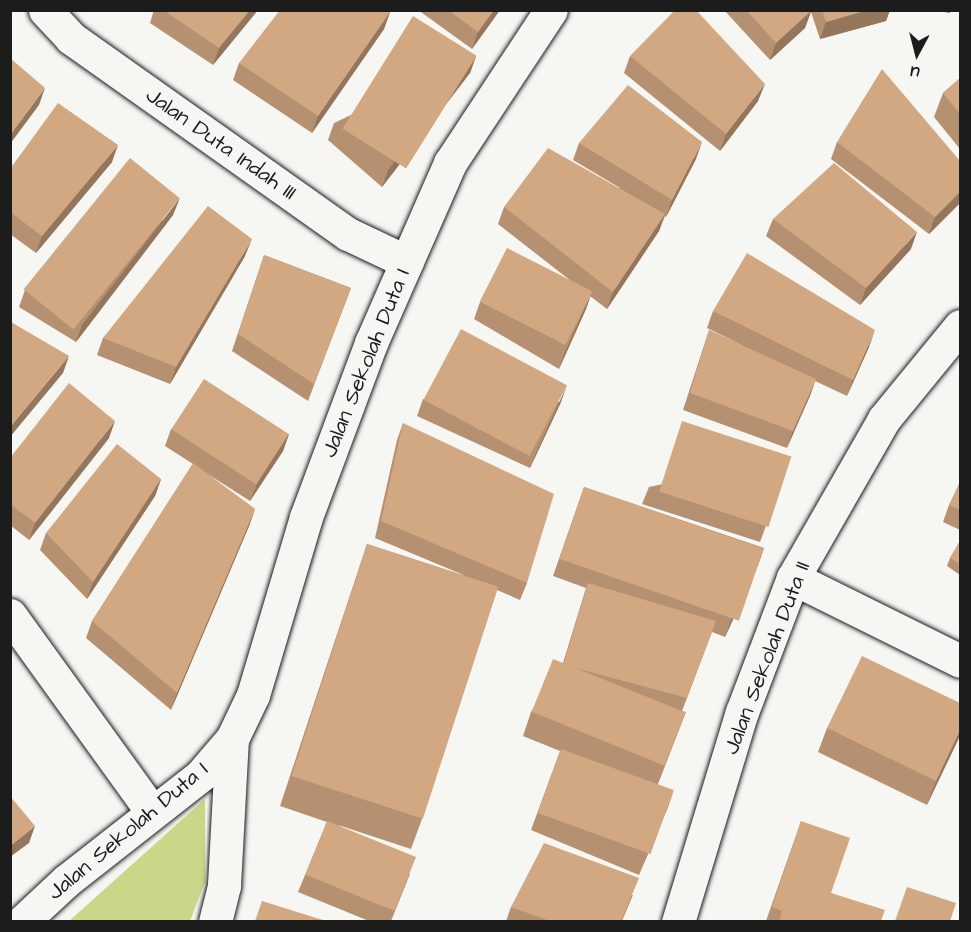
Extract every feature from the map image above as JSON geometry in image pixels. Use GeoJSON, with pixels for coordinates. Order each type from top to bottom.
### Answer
{"type":"FeatureCollection","features":[{"type":"Feature","properties":{"kind":"street","name":"Jalan Duta Indah III"},"geometry":{"type":"LineString","coordinates":[[45,10],[71,38],[348,234],[407,262]]}},
{"type":"Feature","properties":{"kind":"street","name":"Jalan Sekolah Duta I"},"geometry":{"type":"LineString","coordinates":[[22,921],[201,775],[232,739],[253,695],[306,517],[371,343],[450,163],[551,10]]}},
{"type":"Feature","properties":{"kind":"street","name":"Jalan Sekolah Duta II"},"geometry":{"type":"LineString","coordinates":[[678,921],[742,712],[793,578],[884,419],[960,326]]}},
{"type":"Feature","properties":{"kind":"street"},"geometry":{"type":"LineString","coordinates":[[793,578],[960,661]]}},
{"type":"Feature","properties":{"kind":"street"},"geometry":{"type":"LineString","coordinates":[[10,615],[153,812]]}},
{"type":"Feature","properties":{"kind":"street","name":"Jalan Sekolah Duta I"},"geometry":{"type":"LineString","coordinates":[[215,921],[224,885],[232,739]]}},
{"type":"Feature","properties":{"kind":"green space"},"geometry":{"type":"Polygon","coordinates":[[[205,799],[205,882],[190,921],[68,922],[205,799]]]}},
{"type":"Feature","properties":{"kind":"building"},"geometry":{"type":"Polygon","coordinates":[[[163,10],[250,10],[219,48],[163,10]]]}},
{"type":"Feature","properties":{"kind":"building"},"geometry":{"type":"Polygon","coordinates":[[[280,10],[388,10],[390,12],[318,116],[239,63],[280,10]]]}},
{"type":"Feature","properties":{"kind":"building"},"geometry":{"type":"Polygon","coordinates":[[[448,10],[494,10],[478,32],[448,10]]]}},
{"type":"Feature","properties":{"kind":"building"},"geometry":{"type":"Polygon","coordinates":[[[675,10],[696,10],[765,84],[726,134],[630,56],[675,10]]]}},
{"type":"Feature","properties":{"kind":"building"},"geometry":{"type":"Polygon","coordinates":[[[746,10],[810,10],[811,11],[776,43],[746,10]]]}},
{"type":"Feature","properties":{"kind":"building"},"geometry":{"type":"Polygon","coordinates":[[[822,10],[868,10],[826,22],[822,10]]]}},
{"type":"Feature","properties":{"kind":"building"},"geometry":{"type":"Polygon","coordinates":[[[413,16],[477,56],[406,169],[343,129],[413,16]]]}},
{"type":"Feature","properties":{"kind":"building"},"geometry":{"type":"Polygon","coordinates":[[[10,58],[45,88],[10,135],[10,58]]]}},
{"type":"Feature","properties":{"kind":"building"},"geometry":{"type":"Polygon","coordinates":[[[882,69],[960,161],[960,192],[935,217],[837,142],[882,69]]]}},
{"type":"Feature","properties":{"kind":"building"},"geometry":{"type":"Polygon","coordinates":[[[960,78],[960,114],[943,93],[960,78]]]}},
{"type":"Feature","properties":{"kind":"building"},"geometry":{"type":"Polygon","coordinates":[[[628,85],[702,142],[672,200],[579,143],[628,85]]]}},
{"type":"Feature","properties":{"kind":"building"},"geometry":{"type":"Polygon","coordinates":[[[58,103],[118,145],[42,236],[10,212],[10,169],[58,103]]]}},
{"type":"Feature","properties":{"kind":"building"},"geometry":{"type":"Polygon","coordinates":[[[548,148],[665,214],[613,292],[504,207],[548,148]]]}},
{"type":"Feature","properties":{"kind":"building"},"geometry":{"type":"Polygon","coordinates":[[[130,158],[180,198],[73,330],[24,289],[130,158]]]}},
{"type":"Feature","properties":{"kind":"building"},"geometry":{"type":"Polygon","coordinates":[[[834,163],[917,232],[866,288],[773,219],[834,163]]]}},
{"type":"Feature","properties":{"kind":"building"},"geometry":{"type":"Polygon","coordinates":[[[208,206],[252,239],[176,367],[103,338],[208,206]]]}},
{"type":"Feature","properties":{"kind":"building"},"geometry":{"type":"Polygon","coordinates":[[[507,248],[593,292],[565,345],[480,301],[507,248]]]}},
{"type":"Feature","properties":{"kind":"building"},"geometry":{"type":"Polygon","coordinates":[[[747,253],[875,330],[853,380],[713,311],[747,253]]]}},
{"type":"Feature","properties":{"kind":"building"},"geometry":{"type":"Polygon","coordinates":[[[264,255],[351,288],[314,384],[238,334],[264,255]]]}},
{"type":"Feature","properties":{"kind":"building"},"geometry":{"type":"Polygon","coordinates":[[[10,323],[69,356],[10,427],[10,323]]]}},
{"type":"Feature","properties":{"kind":"building"},"geometry":{"type":"Polygon","coordinates":[[[461,329],[567,385],[529,456],[423,400],[461,329]]]}},
{"type":"Feature","properties":{"kind":"building"},"geometry":{"type":"Polygon","coordinates":[[[709,330],[816,379],[793,431],[690,393],[709,330]]]}},
{"type":"Feature","properties":{"kind":"building"},"geometry":{"type":"Polygon","coordinates":[[[204,379],[289,434],[256,484],[171,429],[204,379]]]}},
{"type":"Feature","properties":{"kind":"building"},"geometry":{"type":"Polygon","coordinates":[[[69,383],[115,421],[35,523],[10,504],[10,458],[69,383]]]}},
{"type":"Feature","properties":{"kind":"building"},"geometry":{"type":"Polygon","coordinates":[[[682,421],[791,457],[769,527],[659,491],[682,421]]]}},
{"type":"Feature","properties":{"kind":"building"},"geometry":{"type":"Polygon","coordinates":[[[403,423],[554,494],[527,583],[381,521],[403,423]]]}},
{"type":"Feature","properties":{"kind":"building"},"geometry":{"type":"Polygon","coordinates":[[[117,444],[161,479],[93,582],[46,533],[117,444]]]}},
{"type":"Feature","properties":{"kind":"building"},"geometry":{"type":"Polygon","coordinates":[[[193,463],[255,509],[177,693],[92,621],[193,463]]]}},
{"type":"Feature","properties":{"kind":"building"},"geometry":{"type":"Polygon","coordinates":[[[960,482],[960,510],[949,505],[960,482]]]}},
{"type":"Feature","properties":{"kind":"building"},"geometry":{"type":"Polygon","coordinates":[[[584,487],[764,549],[739,621],[559,559],[584,487]]]}},
{"type":"Feature","properties":{"kind":"building"},"geometry":{"type":"Polygon","coordinates":[[[960,541],[960,564],[950,558],[960,541]]]}},
{"type":"Feature","properties":{"kind":"building"},"geometry":{"type":"Polygon","coordinates":[[[367,544],[498,587],[423,819],[292,776],[367,544]]]}},
{"type":"Feature","properties":{"kind":"building"},"geometry":{"type":"Polygon","coordinates":[[[588,583],[716,621],[687,698],[564,663],[588,583]]]}},
{"type":"Feature","properties":{"kind":"building"},"geometry":{"type":"Polygon","coordinates":[[[862,656],[960,703],[960,730],[936,781],[827,728],[862,656]]]}},
{"type":"Feature","properties":{"kind":"building"},"geometry":{"type":"Polygon","coordinates":[[[553,659],[686,713],[664,765],[532,712],[553,659]]]}},
{"type":"Feature","properties":{"kind":"building"},"geometry":{"type":"Polygon","coordinates":[[[561,749],[674,790],[651,854],[538,813],[561,749]]]}},
{"type":"Feature","properties":{"kind":"building"},"geometry":{"type":"Polygon","coordinates":[[[10,796],[35,826],[10,846],[10,796]]]}},
{"type":"Feature","properties":{"kind":"building"},"geometry":{"type":"Polygon","coordinates":[[[327,821],[416,857],[394,911],[305,875],[327,821]]]}},
{"type":"Feature","properties":{"kind":"building"},"geometry":{"type":"Polygon","coordinates":[[[801,821],[850,838],[831,893],[885,910],[881,921],[779,921],[782,911],[772,907],[801,821]]]}},
{"type":"Feature","properties":{"kind":"building"},"geometry":{"type":"Polygon","coordinates":[[[544,843],[639,878],[621,921],[550,921],[511,907],[544,843]]]}},
{"type":"Feature","properties":{"kind":"building"},"geometry":{"type":"Polygon","coordinates":[[[907,887],[956,903],[950,921],[895,921],[907,887]]]}},
{"type":"Feature","properties":{"kind":"building"},"geometry":{"type":"Polygon","coordinates":[[[262,901],[326,921],[255,921],[262,901]]]}}]}
